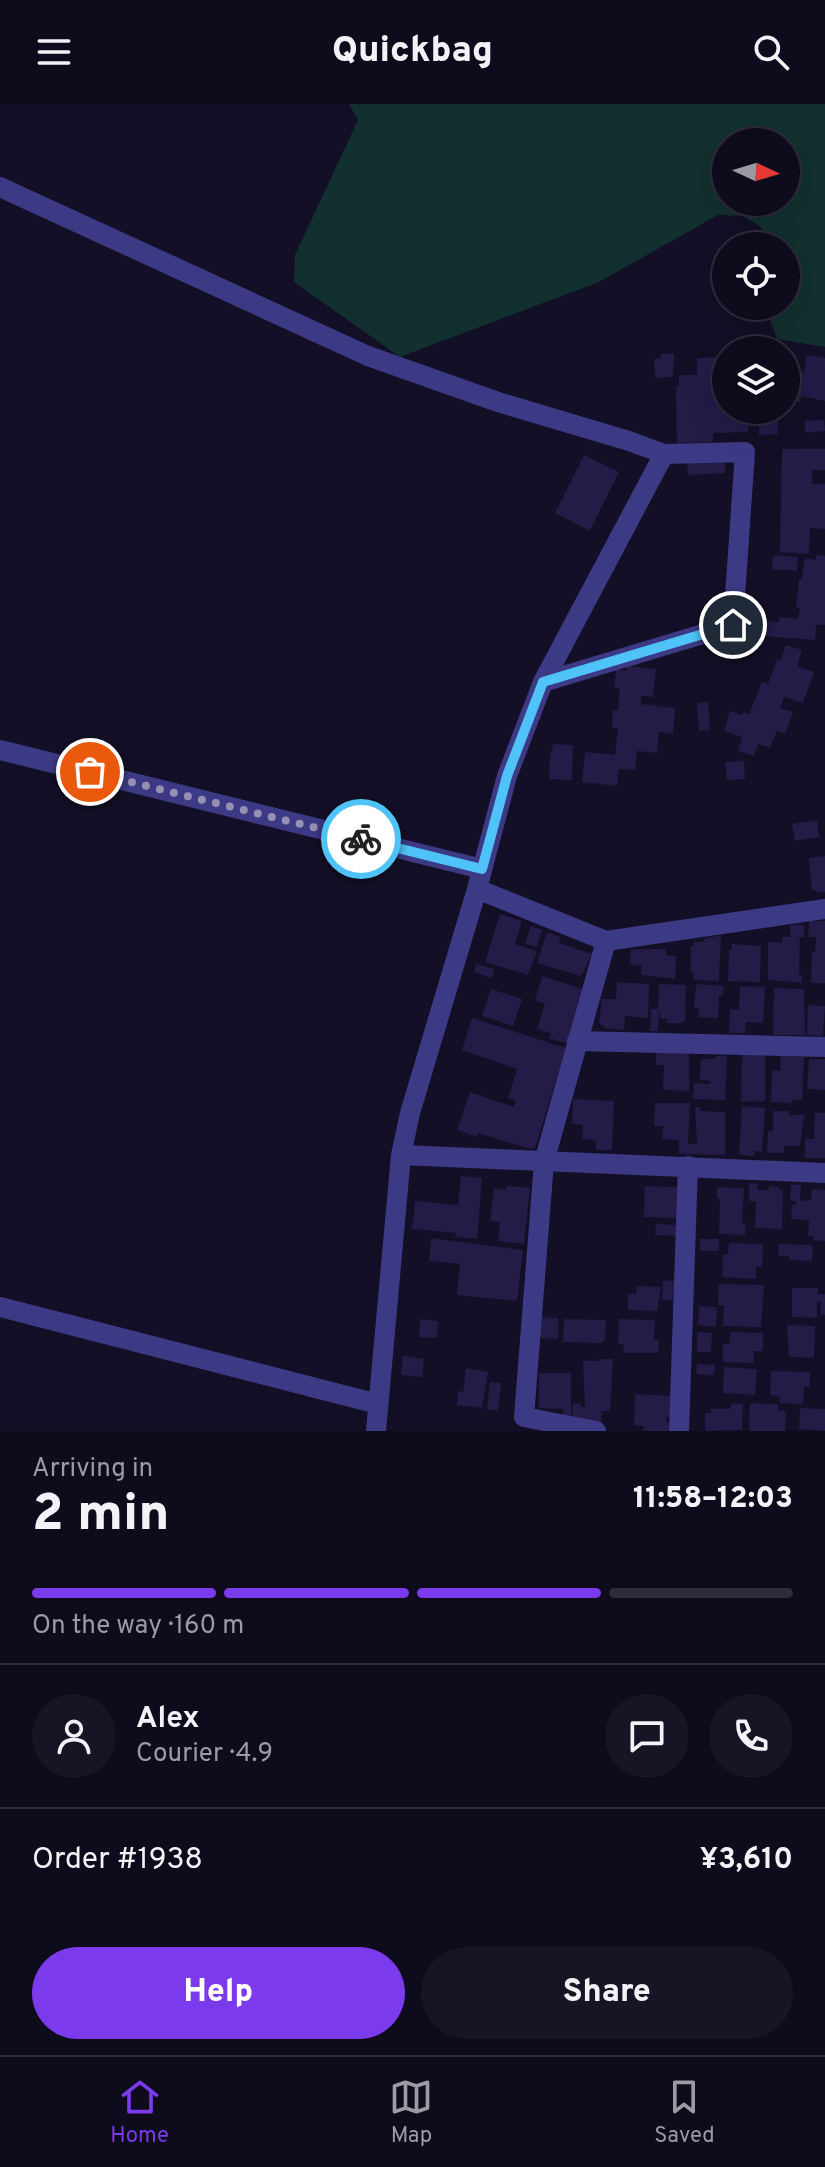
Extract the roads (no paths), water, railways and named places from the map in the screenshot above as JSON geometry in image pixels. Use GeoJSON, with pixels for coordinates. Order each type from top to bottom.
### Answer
{"type":"FeatureCollection","features":[{"type":"Feature","properties":{"kind":"street"},"geometry":{"type":"LineString","coordinates":[[0,187],[368,356],[498,402],[664,454],[745,452],[733,625],[543,682]]}},
{"type":"Feature","properties":{"kind":"street"},"geometry":{"type":"LineString","coordinates":[[376,1431],[401,1155],[410,1113],[480,879],[507,776],[543,682],[664,454]]}},
{"type":"Feature","properties":{"kind":"street"},"geometry":{"type":"LineString","coordinates":[[0,750],[480,879],[606,941],[825,909]]}},
{"type":"Feature","properties":{"kind":"street"},"geometry":{"type":"LineString","coordinates":[[596,1431],[524,1417],[544,1162],[606,941]]}},
{"type":"Feature","properties":{"kind":"street"},"geometry":{"type":"LineString","coordinates":[[577,1041],[825,1047]]}},
{"type":"Feature","properties":{"kind":"street"},"geometry":{"type":"LineString","coordinates":[[401,1155],[825,1173]]}},
{"type":"Feature","properties":{"kind":"street"},"geometry":{"type":"LineString","coordinates":[[679,1431],[688,1166]]}},
{"type":"Feature","properties":{"kind":"street"},"geometry":{"type":"LineString","coordinates":[[0,1307],[378,1404]]}}]}
